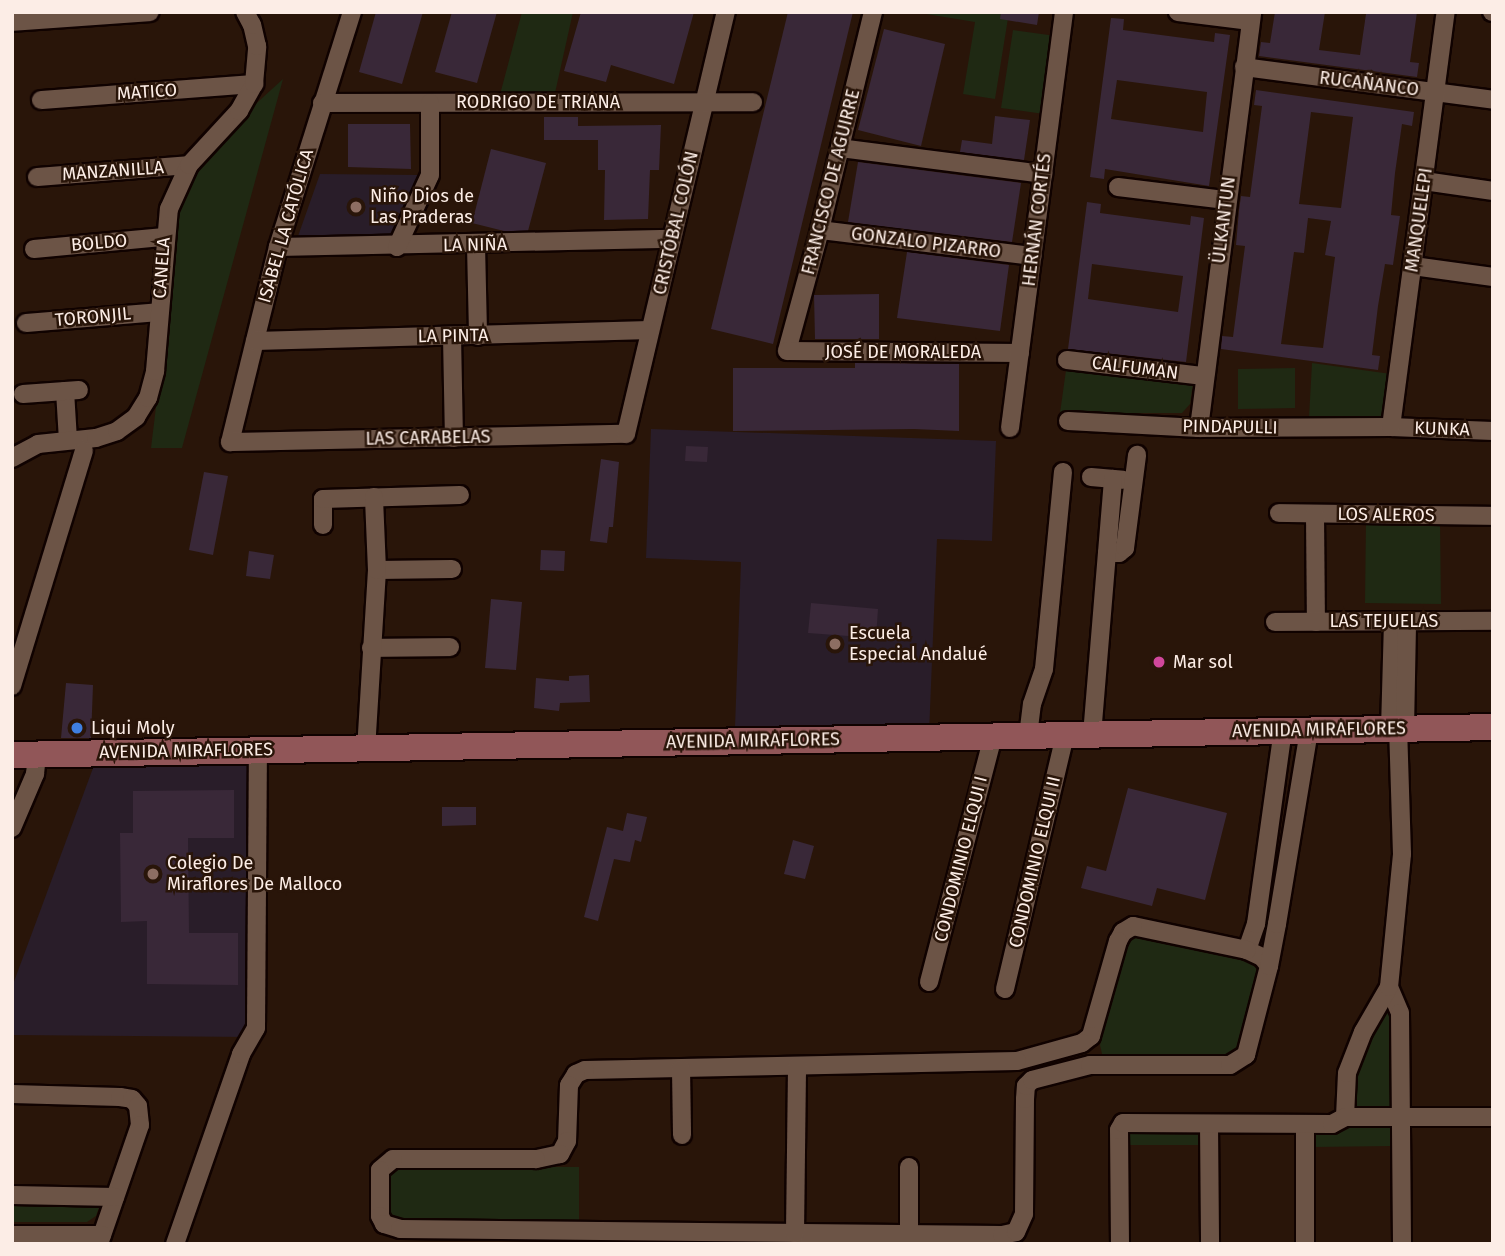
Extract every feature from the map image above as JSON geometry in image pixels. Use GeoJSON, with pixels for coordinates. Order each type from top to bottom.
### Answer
{"type":"FeatureCollection","features":[{"type":"Feature","properties":{"kind":"main road","name":"AVENIDA MIRAFLORES"},"geometry":{"type":"LineString","coordinates":[[25,755],[1493,727]]}},
{"type":"Feature","properties":{"kind":"street"},"geometry":{"type":"LineString","coordinates":[[12,22],[150,12]]}},
{"type":"Feature","properties":{"kind":"street","name":"CANELA"},"geometry":{"type":"LineString","coordinates":[[12,458],[38,444],[107,435],[127,425],[143,408],[154,380],[164,237],[172,198],[189,165],[239,111],[254,85],[257,46],[252,25],[245,12]]}},
{"type":"Feature","properties":{"kind":"street","name":"ISABEL LA CATÓLICA"},"geometry":{"type":"LineString","coordinates":[[230,442],[278,247],[352,12]]}},
{"type":"Feature","properties":{"kind":"street","name":"CRISTÓBAL COLÓN"},"geometry":{"type":"LineString","coordinates":[[626,434],[726,12]]}},
{"type":"Feature","properties":{"kind":"street","name":"FRANCISCO DE AGUIRRE"},"geometry":{"type":"LineString","coordinates":[[787,351],[820,230],[873,12]]}},
{"type":"Feature","properties":{"kind":"street","name":"HERNÁN CORTÉS"},"geometry":{"type":"LineString","coordinates":[[1010,428],[1064,12]]}},
{"type":"Feature","properties":{"kind":"street"},"geometry":{"type":"LineString","coordinates":[[1178,12],[1251,17]]}},
{"type":"Feature","properties":{"kind":"street","name":"MANQUELEPI"},"geometry":{"type":"LineString","coordinates":[[1391,427],[1446,12]]}},
{"type":"Feature","properties":{"kind":"street","name":"ÜLKANTUN"},"geometry":{"type":"LineString","coordinates":[[1199,428],[1251,17]]}},
{"type":"Feature","properties":{"kind":"street","name":"RUCAÑANCO"},"geometry":{"type":"LineString","coordinates":[[1244,68],[1493,100]]}},
{"type":"Feature","properties":{"kind":"street","name":"MATICO"},"geometry":{"type":"LineString","coordinates":[[41,100],[254,85]]}},
{"type":"Feature","properties":{"kind":"street","name":"RODRIGO DE TRIANA"},"geometry":{"type":"LineString","coordinates":[[323,103],[753,102]]}},
{"type":"Feature","properties":{"kind":"street"},"geometry":{"type":"LineString","coordinates":[[397,247],[430,175],[430,103]]}},
{"type":"Feature","properties":{"kind":"street"},"geometry":{"type":"LineString","coordinates":[[840,148],[1043,174]]}},
{"type":"Feature","properties":{"kind":"street","name":"MANZANILLA"},"geometry":{"type":"LineString","coordinates":[[37,177],[189,165]]}},
{"type":"Feature","properties":{"kind":"street"},"geometry":{"type":"LineString","coordinates":[[1424,181],[1493,191]]}},
{"type":"Feature","properties":{"kind":"street"},"geometry":{"type":"LineString","coordinates":[[1118,187],[1226,200]]}},
{"type":"Feature","properties":{"kind":"street","name":"GONZALO PIZARRO"},"geometry":{"type":"LineString","coordinates":[[820,230],[1032,256]]}},
{"type":"Feature","properties":{"kind":"street","name":"BOLDO"},"geometry":{"type":"LineString","coordinates":[[34,249],[164,237]]}},
{"type":"Feature","properties":{"kind":"street","name":"LA NIÑA"},"geometry":{"type":"LineString","coordinates":[[278,247],[397,247],[672,239]]}},
{"type":"Feature","properties":{"kind":"street"},"geometry":{"type":"LineString","coordinates":[[476,245],[478,336]]}},
{"type":"Feature","properties":{"kind":"street"},"geometry":{"type":"LineString","coordinates":[[1413,266],[1493,276]]}},
{"type":"Feature","properties":{"kind":"street","name":"TORONJIL"},"geometry":{"type":"LineString","coordinates":[[26,323],[159,312]]}},
{"type":"Feature","properties":{"kind":"street","name":"LA PINTA"},"geometry":{"type":"LineString","coordinates":[[255,341],[650,330]]}},
{"type":"Feature","properties":{"kind":"street"},"geometry":{"type":"LineString","coordinates":[[452,336],[454,438]]}},
{"type":"Feature","properties":{"kind":"street","name":"JOSÉ DE MORALEDA"},"geometry":{"type":"LineString","coordinates":[[787,351],[1020,353]]}},
{"type":"Feature","properties":{"kind":"street","name":"CALFUMAN"},"geometry":{"type":"LineString","coordinates":[[1066,360],[1204,376]]}},
{"type":"Feature","properties":{"kind":"street"},"geometry":{"type":"LineString","coordinates":[[23,394],[72,391],[68,440]]}},
{"type":"Feature","properties":{"kind":"street","name":"PINDAPULLI"},"geometry":{"type":"LineString","coordinates":[[1068,421],[1199,428],[1391,427]]}},
{"type":"Feature","properties":{"kind":"street","name":"KUNKA"},"geometry":{"type":"LineString","coordinates":[[1391,427],[1493,431]]}},
{"type":"Feature","properties":{"kind":"street","name":"LAS CARABELAS"},"geometry":{"type":"LineString","coordinates":[[230,442],[626,434]]}},
{"type":"Feature","properties":{"kind":"street"},"geometry":{"type":"LineString","coordinates":[[12,686],[84,451]]}},
{"type":"Feature","properties":{"kind":"street"},"geometry":{"type":"LineString","coordinates":[[1107,552],[1119,553],[1125,548],[1137,455]]}},
{"type":"Feature","properties":{"kind":"street"},"geometry":{"type":"LineString","coordinates":[[1028,736],[1032,704],[1044,669],[1063,472]]}},
{"type":"Feature","properties":{"kind":"street"},"geometry":{"type":"LineString","coordinates":[[1091,477],[1134,481]]}},
{"type":"Feature","properties":{"kind":"street"},"geometry":{"type":"LineString","coordinates":[[1091,734],[1113,479]]}},
{"type":"Feature","properties":{"kind":"street"},"geometry":{"type":"LineString","coordinates":[[323,525],[323,499],[460,495]]}},
{"type":"Feature","properties":{"kind":"street"},"geometry":{"type":"LineString","coordinates":[[366,750],[377,570],[374,497]]}},
{"type":"Feature","properties":{"kind":"street","name":"LOS ALEROS"},"geometry":{"type":"LineString","coordinates":[[1279,513],[1493,516]]}},
{"type":"Feature","properties":{"kind":"street"},"geometry":{"type":"LineString","coordinates":[[1315,514],[1316,622]]}},
{"type":"Feature","properties":{"kind":"street"},"geometry":{"type":"LineString","coordinates":[[377,570],[452,569]]}},
{"type":"Feature","properties":{"kind":"street"},"geometry":{"type":"LineString","coordinates":[[1345,1117],[1347,1073],[1363,1032],[1390,988],[1402,854],[1398,729],[1400,621]]}},
{"type":"Feature","properties":{"kind":"street","name":"LAS TEJUELAS"},"geometry":{"type":"LineString","coordinates":[[1275,622],[1493,621]]}},
{"type":"Feature","properties":{"kind":"street"},"geometry":{"type":"LineString","coordinates":[[371,648],[450,647]]}},
{"type":"Feature","properties":{"kind":"street"},"geometry":{"type":"LineString","coordinates":[[1247,950],[1252,942],[1296,730]]}},
{"type":"Feature","properties":{"kind":"street"},"geometry":{"type":"LineString","coordinates":[[1094,1031],[1082,1043],[1017,1061],[594,1069],[579,1072],[568,1088],[567,1144],[562,1152],[554,1157],[389,1160],[379,1174],[381,1220],[390,1227],[400,1229],[1002,1235],[1019,1229],[1025,1208],[1026,1086],[1032,1080],[1062,1070],[1103,1064],[1230,1065],[1239,1061],[1249,1046],[1269,966],[1296,730]]}},
{"type":"Feature","properties":{"kind":"street","name":"CONDOMINIO ELQUI II"},"geometry":{"type":"LineString","coordinates":[[1005,989],[1065,735]]}},
{"type":"Feature","properties":{"kind":"street","name":"CONDOMINIO ELQUI I"},"geometry":{"type":"LineString","coordinates":[[929,982],[993,736]]}},
{"type":"Feature","properties":{"kind":"street"},"geometry":{"type":"LineString","coordinates":[[175,1244],[241,1054],[256,1028],[258,749]]}},
{"type":"Feature","properties":{"kind":"street"},"geometry":{"type":"LineString","coordinates":[[12,828],[35,774],[25,755]]}},
{"type":"Feature","properties":{"kind":"street"},"geometry":{"type":"LineString","coordinates":[[1103,1064],[1096,1052],[1094,1031],[1118,941],[1126,929],[1143,926],[1247,950],[1262,957],[1269,966]]}},
{"type":"Feature","properties":{"kind":"street"},"geometry":{"type":"LineString","coordinates":[[1390,988],[1400,1013],[1402,1244]]}},
{"type":"Feature","properties":{"kind":"street"},"geometry":{"type":"LineString","coordinates":[[1017,1061],[1032,1080]]}},
{"type":"Feature","properties":{"kind":"street"},"geometry":{"type":"LineString","coordinates":[[795,1233],[797,1066]]}},
{"type":"Feature","properties":{"kind":"street"},"geometry":{"type":"LineString","coordinates":[[681,1069],[682,1135]]}},
{"type":"Feature","properties":{"kind":"street"},"geometry":{"type":"LineString","coordinates":[[12,1094],[120,1097],[135,1102],[140,1111],[140,1125],[101,1239],[12,1235]]}},
{"type":"Feature","properties":{"kind":"street"},"geometry":{"type":"LineString","coordinates":[[1120,1244],[1119,1130],[1124,1123],[1332,1124],[1345,1117],[1493,1117]]}},
{"type":"Feature","properties":{"kind":"street"},"geometry":{"type":"LineString","coordinates":[[1209,1124],[1210,1244]]}},
{"type":"Feature","properties":{"kind":"street"},"geometry":{"type":"LineString","coordinates":[[1305,1124],[1305,1244]]}},
{"type":"Feature","properties":{"kind":"street"},"geometry":{"type":"LineString","coordinates":[[909,1167],[909,1234]]}},
{"type":"Feature","properties":{"kind":"street"},"geometry":{"type":"LineString","coordinates":[[12,1195],[115,1198]]}},
{"type":"Feature","properties":{"kind":"shaded area","name":"Niño Dios de Las Praderas"},"geometry":{"type":"Polygon","coordinates":[[[320,174],[419,175],[390,239],[297,239],[320,174]]]}},
{"type":"Feature","properties":{"kind":"shaded area","name":"Escuela Especial Andalué"},"geometry":{"type":"Polygon","coordinates":[[[651,429],[996,441],[992,541],[937,539],[929,734],[735,727],[741,562],[646,558],[651,429]]]}},
{"type":"Feature","properties":{"kind":"shaded area","name":"Colegio De Miraflores De Malloco"},"geometry":{"type":"Polygon","coordinates":[[[96,760],[253,762],[252,1037],[12,1035],[12,987],[96,760]]]}},
{"type":"Feature","properties":{"kind":"green space"},"geometry":{"type":"Polygon","coordinates":[[[522,12],[573,12],[553,102],[498,102],[522,12]]]}},
{"type":"Feature","properties":{"kind":"green space"},"geometry":{"type":"Polygon","coordinates":[[[914,12],[1009,12],[995,99],[963,94],[975,22],[914,12]]]}},
{"type":"Feature","properties":{"kind":"green space"},"geometry":{"type":"Polygon","coordinates":[[[1013,30],[1056,36],[1044,114],[1001,108],[1013,30]]]}},
{"type":"Feature","properties":{"kind":"green space"},"geometry":{"type":"Polygon","coordinates":[[[283,79],[182,448],[151,448],[183,186],[212,144],[283,79]]]}},
{"type":"Feature","properties":{"kind":"green space"},"geometry":{"type":"Polygon","coordinates":[[[1067,363],[1194,377],[1190,404],[1182,413],[1060,413],[1067,363]]]}},
{"type":"Feature","properties":{"kind":"green space"},"geometry":{"type":"Polygon","coordinates":[[[1312,363],[1391,374],[1385,417],[1309,418],[1312,363]]]}},
{"type":"Feature","properties":{"kind":"green space"},"geometry":{"type":"Polygon","coordinates":[[[1295,368],[1295,408],[1238,409],[1238,369],[1295,368]]]}},
{"type":"Feature","properties":{"kind":"green space"},"geometry":{"type":"Polygon","coordinates":[[[1366,520],[1440,522],[1441,604],[1365,603],[1366,520]]]}},
{"type":"Feature","properties":{"kind":"green space"},"geometry":{"type":"Polygon","coordinates":[[[1145,933],[1250,960],[1257,965],[1259,975],[1238,1050],[1227,1058],[1108,1057],[1102,1054],[1100,1045],[1124,944],[1132,934],[1145,933]]]}},
{"type":"Feature","properties":{"kind":"green space"},"geometry":{"type":"Polygon","coordinates":[[[1385,1008],[1392,1009],[1395,1102],[1391,1111],[1357,1112],[1350,1100],[1358,1060],[1385,1008]]]}},
{"type":"Feature","properties":{"kind":"green space"},"geometry":{"type":"Polygon","coordinates":[[[1128,1125],[1206,1125],[1206,1145],[1128,1145],[1128,1125]]]}},
{"type":"Feature","properties":{"kind":"green space"},"geometry":{"type":"Polygon","coordinates":[[[1314,1127],[1392,1127],[1392,1146],[1314,1147],[1314,1127]]]}},
{"type":"Feature","properties":{"kind":"green space"},"geometry":{"type":"Polygon","coordinates":[[[398,1166],[579,1167],[579,1224],[396,1221],[388,1216],[388,1171],[398,1166]]]}},
{"type":"Feature","properties":{"kind":"green space"},"geometry":{"type":"Polygon","coordinates":[[[12,1204],[100,1205],[96,1216],[87,1222],[12,1222],[12,1204]]]}},
{"type":"Feature","properties":{"kind":"building"},"geometry":{"type":"Polygon","coordinates":[[[376,12],[423,12],[402,84],[359,72],[376,12]]]}},
{"type":"Feature","properties":{"kind":"building"},"geometry":{"type":"Polygon","coordinates":[[[452,12],[497,12],[477,83],[435,72],[452,12]]]}},
{"type":"Feature","properties":{"kind":"building"},"geometry":{"type":"Polygon","coordinates":[[[581,12],[694,12],[674,84],[611,65],[606,82],[564,71],[581,12]]]}},
{"type":"Feature","properties":{"kind":"building"},"geometry":{"type":"Polygon","coordinates":[[[788,12],[853,12],[773,344],[711,329],[788,12]]]}},
{"type":"Feature","properties":{"kind":"building"},"geometry":{"type":"Polygon","coordinates":[[[1001,12],[1039,12],[1037,25],[1000,19],[1001,12]]]}},
{"type":"Feature","properties":{"kind":"building"},"geometry":{"type":"Polygon","coordinates":[[[1275,12],[1325,12],[1319,50],[1360,55],[1366,14],[1417,12],[1410,62],[1419,63],[1417,77],[1259,56],[1261,42],[1270,43],[1275,12]]]}},
{"type":"Feature","properties":{"kind":"building"},"geometry":{"type":"Polygon","coordinates":[[[1111,18],[1124,19],[1123,30],[1214,42],[1215,33],[1230,35],[1209,186],[1105,169],[1104,179],[1090,177],[1111,18]],[[1117,80],[1111,119],[1203,132],[1207,92],[1117,80]]]}},
{"type":"Feature","properties":{"kind":"building"},"geometry":{"type":"Polygon","coordinates":[[[884,29],[945,44],[921,146],[858,130],[884,29]]]}},
{"type":"Feature","properties":{"kind":"building"},"geometry":{"type":"Polygon","coordinates":[[[1256,90],[1414,112],[1412,126],[1402,124],[1395,173],[1391,215],[1400,216],[1393,265],[1385,264],[1378,306],[1372,355],[1380,356],[1378,370],[1221,349],[1222,336],[1233,337],[1245,246],[1236,245],[1239,210],[1241,196],[1250,197],[1262,106],[1254,105],[1256,90]],[[1311,112],[1299,204],[1341,208],[1353,117],[1311,112]],[[1308,218],[1304,253],[1294,252],[1281,344],[1323,348],[1335,257],[1325,255],[1331,221],[1308,218]]]}},
{"type":"Feature","properties":{"kind":"building"},"geometry":{"type":"Polygon","coordinates":[[[995,116],[1030,120],[1024,160],[960,152],[962,140],[992,144],[995,116]]]}},
{"type":"Feature","properties":{"kind":"building"},"geometry":{"type":"Polygon","coordinates":[[[544,117],[578,117],[578,126],[661,125],[659,170],[650,170],[648,219],[604,220],[605,170],[598,170],[598,140],[544,140],[544,117]]]}},
{"type":"Feature","properties":{"kind":"building"},"geometry":{"type":"Polygon","coordinates":[[[348,124],[410,124],[411,169],[348,167],[348,124]]]}},
{"type":"Feature","properties":{"kind":"building"},"geometry":{"type":"Polygon","coordinates":[[[491,149],[546,163],[528,231],[504,231],[472,223],[491,149]]]}},
{"type":"Feature","properties":{"kind":"building"},"geometry":{"type":"Polygon","coordinates":[[[858,162],[1021,183],[1012,242],[848,222],[858,162]]]}},
{"type":"Feature","properties":{"kind":"building"},"geometry":{"type":"Polygon","coordinates":[[[1087,202],[1101,204],[1100,213],[1190,225],[1191,216],[1204,218],[1186,362],[1068,349],[1087,202]],[[1092,264],[1088,299],[1178,312],[1183,276],[1092,264]]]}},
{"type":"Feature","properties":{"kind":"building"},"geometry":{"type":"Polygon","coordinates":[[[907,252],[1009,265],[1000,331],[897,318],[907,252]]]}},
{"type":"Feature","properties":{"kind":"building"},"geometry":{"type":"Polygon","coordinates":[[[879,294],[879,339],[815,339],[814,295],[879,294]]]}},
{"type":"Feature","properties":{"kind":"building"},"geometry":{"type":"Polygon","coordinates":[[[855,363],[959,364],[959,431],[733,431],[733,368],[855,368],[855,363]]]}},
{"type":"Feature","properties":{"kind":"building"},"geometry":{"type":"Polygon","coordinates":[[[686,446],[708,447],[707,462],[685,461],[686,446]]]}},
{"type":"Feature","properties":{"kind":"building"},"geometry":{"type":"Polygon","coordinates":[[[601,459],[619,462],[613,527],[609,527],[607,543],[590,541],[601,459]]]}},
{"type":"Feature","properties":{"kind":"building"},"geometry":{"type":"Polygon","coordinates":[[[204,472],[228,476],[213,555],[189,550],[204,472]]]}},
{"type":"Feature","properties":{"kind":"building"},"geometry":{"type":"Polygon","coordinates":[[[541,550],[565,551],[564,571],[540,570],[541,550]]]}},
{"type":"Feature","properties":{"kind":"building"},"geometry":{"type":"Polygon","coordinates":[[[249,551],[274,555],[270,579],[246,576],[249,551]]]}},
{"type":"Feature","properties":{"kind":"building"},"geometry":{"type":"Polygon","coordinates":[[[491,599],[522,602],[516,670],[485,668],[491,599]]]}},
{"type":"Feature","properties":{"kind":"building"},"geometry":{"type":"Polygon","coordinates":[[[811,603],[878,609],[876,638],[808,633],[811,603]]]}},
{"type":"Feature","properties":{"kind":"building"},"geometry":{"type":"Polygon","coordinates":[[[589,675],[590,702],[560,703],[559,711],[534,708],[536,678],[569,681],[569,676],[589,675]]]}},
{"type":"Feature","properties":{"kind":"building"},"geometry":{"type":"Polygon","coordinates":[[[66,683],[93,685],[91,738],[61,738],[66,683]]]}},
{"type":"Feature","properties":{"kind":"building"},"geometry":{"type":"Polygon","coordinates":[[[1128,788],[1227,813],[1205,900],[1157,888],[1152,906],[1081,888],[1087,866],[1106,871],[1128,788]]]}},
{"type":"Feature","properties":{"kind":"building"},"geometry":{"type":"Polygon","coordinates":[[[234,790],[234,838],[188,838],[189,933],[238,933],[238,985],[147,984],[147,921],[121,922],[120,833],[133,833],[133,791],[234,790]]]}},
{"type":"Feature","properties":{"kind":"building"},"geometry":{"type":"Polygon","coordinates":[[[442,807],[476,807],[476,825],[442,826],[442,807]]]}},
{"type":"Feature","properties":{"kind":"building"},"geometry":{"type":"Polygon","coordinates":[[[627,813],[647,817],[641,842],[635,840],[630,862],[614,859],[598,921],[584,917],[607,827],[623,831],[627,813]]]}},
{"type":"Feature","properties":{"kind":"building"},"geometry":{"type":"Polygon","coordinates":[[[793,840],[814,846],[805,879],[784,874],[793,840]]]}},
{"type":"Feature","properties":{"kind":"place","name":"Niño Dios de Las Praderas"},"geometry":{"type":"Point","coordinates":[356,207]}},
{"type":"Feature","properties":{"kind":"place","name":"Escuela Especial Andalué"},"geometry":{"type":"Point","coordinates":[835,644]}},
{"type":"Feature","properties":{"kind":"place","name":"Mar sol"},"geometry":{"type":"Point","coordinates":[1159,662]}},
{"type":"Feature","properties":{"kind":"place","name":"Liqui Moly"},"geometry":{"type":"Point","coordinates":[77,728]}},
{"type":"Feature","properties":{"kind":"place","name":"Colegio De Miraflores De Malloco"},"geometry":{"type":"Point","coordinates":[153,874]}}]}
